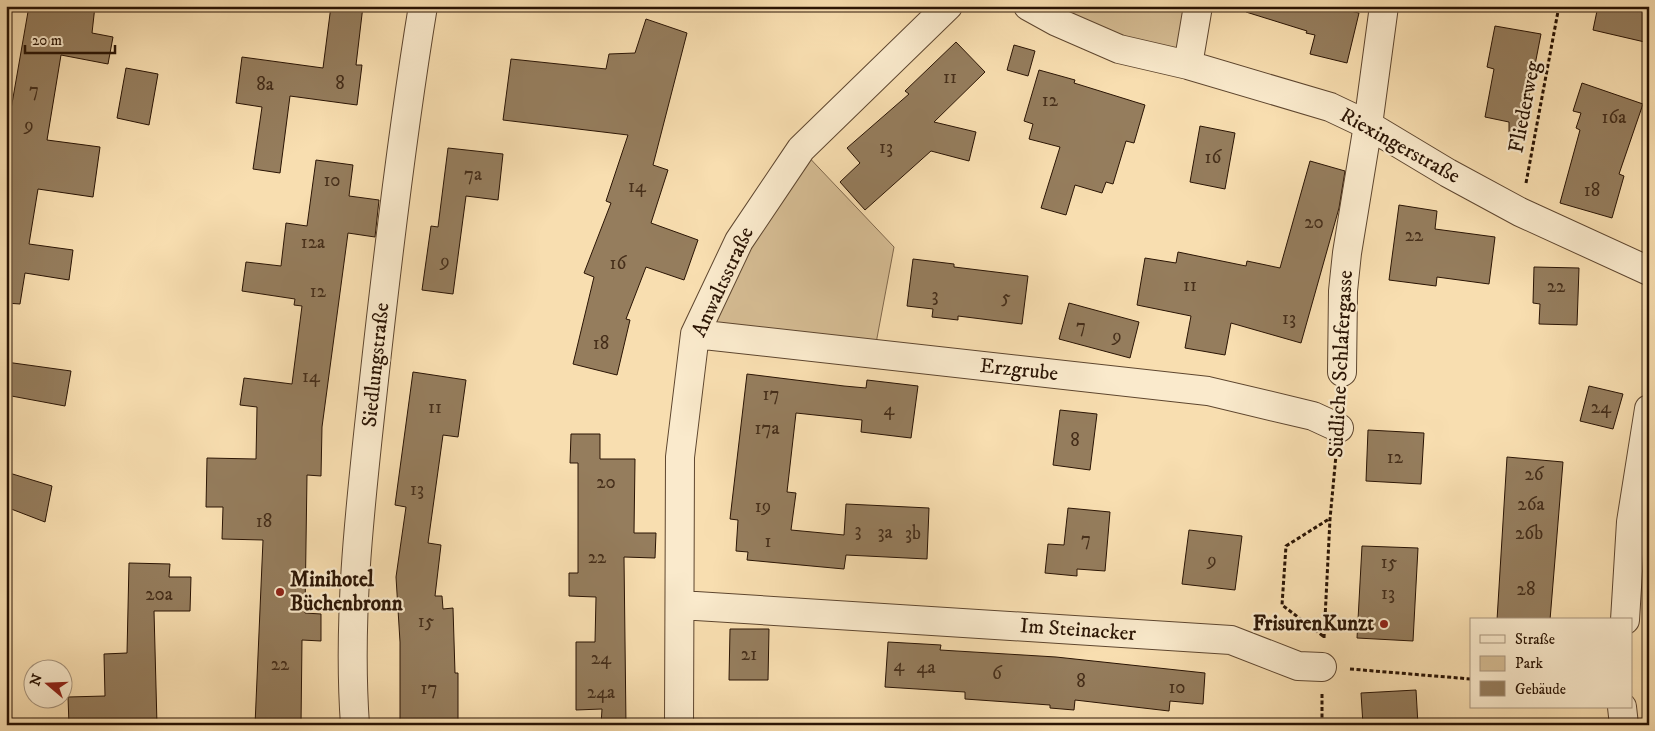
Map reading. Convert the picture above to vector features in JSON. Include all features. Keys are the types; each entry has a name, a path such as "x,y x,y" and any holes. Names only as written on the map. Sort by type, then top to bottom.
{"street":[{"name":"Siedlungstraße","path":"355,725 353,692 356,546 405,119 423,6"},
{"name":"Anwaltsstraße","path":"679,725 680,457 695,334 739,241 801,149 948,6"},
{"name":"Riexingerstraße","path":"1028,6 1057,22 1119,49 1188,65 1330,107 1368,125 1448,173 1520,212 1649,271"},
{"path":"1188,65 1198,6"},
{"name":"Südliche Schlafergasse","path":"1342,372 1343,290 1384,6"},
{"name":"Erzgrube","path":"695,334 1208,391 1313,416 1339,428"},
{"path":"1625,618 1631,522 1649,409"},
{"name":"Im Steinacker","path":"680,605 1231,640 1298,666 1322,667"},
{"path":"1622,708 1624,725"}],"path":[{"name":"Fliederweg","path":"1520,212 1558,6"},
{"name":"Südliche Schlafergasse","path":"1322,725 1322,667 1330,519 1339,428"},
{"path":"1324,636 1282,605 1286,546 1330,519"},
{"path":"1322,667 1470,679"}],"green space":[{"path":"1028,6 1198,6 1188,65"},
{"path":"801,149 894,247 874,354 695,334"}],"building":[{"path":"29,6 95,6 92,33 113,37 108,64 61,55 47,140 100,147 93,197 38,189 29,244 73,250 69,280 25,273 20,304 6,303 6,138"},
{"path":"331,6 363,6 356,65 362,65 357,105 290,96 280,173 253,169 262,107 236,103 242,57 323,68"},
{"path":"1247,6 1328,6 1359,13 1347,63 1310,54 1315,35 1246,12"},
{"path":"1598,6 1649,6 1649,43 1593,30"},
{"path":"646,19 687,33 653,165 668,170 651,223 698,240 684,280 646,267 626,319 630,320 617,375 573,364 594,277 584,273 611,203 606,201 628,135 503,120 511,59 606,69 609,54 635,53"},
{"path":"1495,26 1541,34 1521,137 1509,136 1509,122 1485,117 1494,69 1487,67"},
{"path":"956,42 985,72 934,122 976,132 969,161 931,151 865,210 840,182 860,163 847,148 909,94 905,91"},
{"path":"1014,45 1035,51 1028,76 1007,70"},
{"path":"126,68 158,74 149,125 117,118"},
{"path":"1039,70 1075,80 1074,83 1145,105 1134,143 1126,141 1113,184 1106,182 1102,193 1075,185 1066,215 1041,208 1060,147 1029,139 1033,124 1024,121"},
{"path":"1582,83 1643,104 1619,174 1624,176 1612,218 1560,203 1580,130 1576,128 1581,113 1573,111"},
{"path":"1200,126 1235,133 1225,189 1190,182"},
{"path":"448,148 503,154 498,200 466,196 453,294 422,290 431,226 438,227"},
{"path":"316,160 353,165 349,196 379,200 375,237 348,233 322,427 321,476 307,475 305,613 321,614 321,641 302,640 301,725 255,725 263,540 222,539 223,507 206,507 207,458 256,459 257,407 240,405 244,378 292,384 302,306 294,305 295,299 242,291 246,262 281,266 286,223 307,226"},
{"path":"1310,161 1345,171 1339,208 1301,343 1231,323 1225,355 1185,348 1191,316 1137,305 1145,258 1176,263 1178,252 1246,266 1247,261 1280,268"},
{"path":"1399,205 1437,211 1435,229 1495,237 1489,284 1437,277 1436,286 1389,280"},
{"path":"913,259 954,264 954,267 1028,276 1022,324 958,316 958,320 932,317 933,309 907,306"},
{"path":"1534,267 1579,268 1577,325 1539,324 1540,304 1533,303"},
{"path":"1069,303 1139,322 1130,358 1059,339"},
{"path":"6,362 71,371 65,406 6,395"},
{"path":"413,372 466,380 458,437 443,435 428,543 441,545 435,596 442,596 443,609 453,608 455,673 458,673 458,725 400,725 400,642 396,577 406,507 395,505"},
{"path":"747,374 866,388 867,380 918,386 911,438 861,432 862,420 796,413 787,492 796,493 791,530 844,535 846,504 929,508 927,559 846,555 844,569 747,560 748,552 736,551 738,520 730,519"},
{"path":"1589,386 1623,394 1613,429 1580,421"},
{"path":"1060,410 1097,414 1090,470 1053,465"},
{"path":"1368,430 1424,433 1421,484 1366,481"},
{"path":"571,434 600,434 600,459 635,459 634,533 656,533 655,558 624,557 626,725 601,725 602,709 576,710 576,642 595,642 596,597 569,596 569,573 578,573 578,463 570,463"},
{"path":"1507,457 1563,462 1550,618 1497,618"},
{"path":"6,472 52,486 45,522 6,507"},
{"path":"1068,508 1110,512 1105,571 1077,569 1077,576 1045,573 1048,544 1064,545"},
{"path":"1189,530 1242,536 1235,590 1182,584"},
{"path":"1362,546 1418,548 1413,641 1357,638"},
{"path":"129,563 170,564 169,577 191,577 190,611 154,611 157,725 69,725 68,708 72,708 72,697 105,696 104,654 127,653"},
{"path":"730,629 769,629 768,680 729,680"},
{"path":"888,642 941,645 940,650 1056,657 1205,673 1203,704 1170,701 1169,711 1075,700 1074,710 1050,708 1050,705 965,699 965,692 885,687"},
{"path":"1416,690 1418,725 1363,725 1361,693"}],"place":[{"name":"Minihotel Büchenbronn","path":"280,592"},
{"name":"FrisurenKunzt","path":"1384,624"}]}
